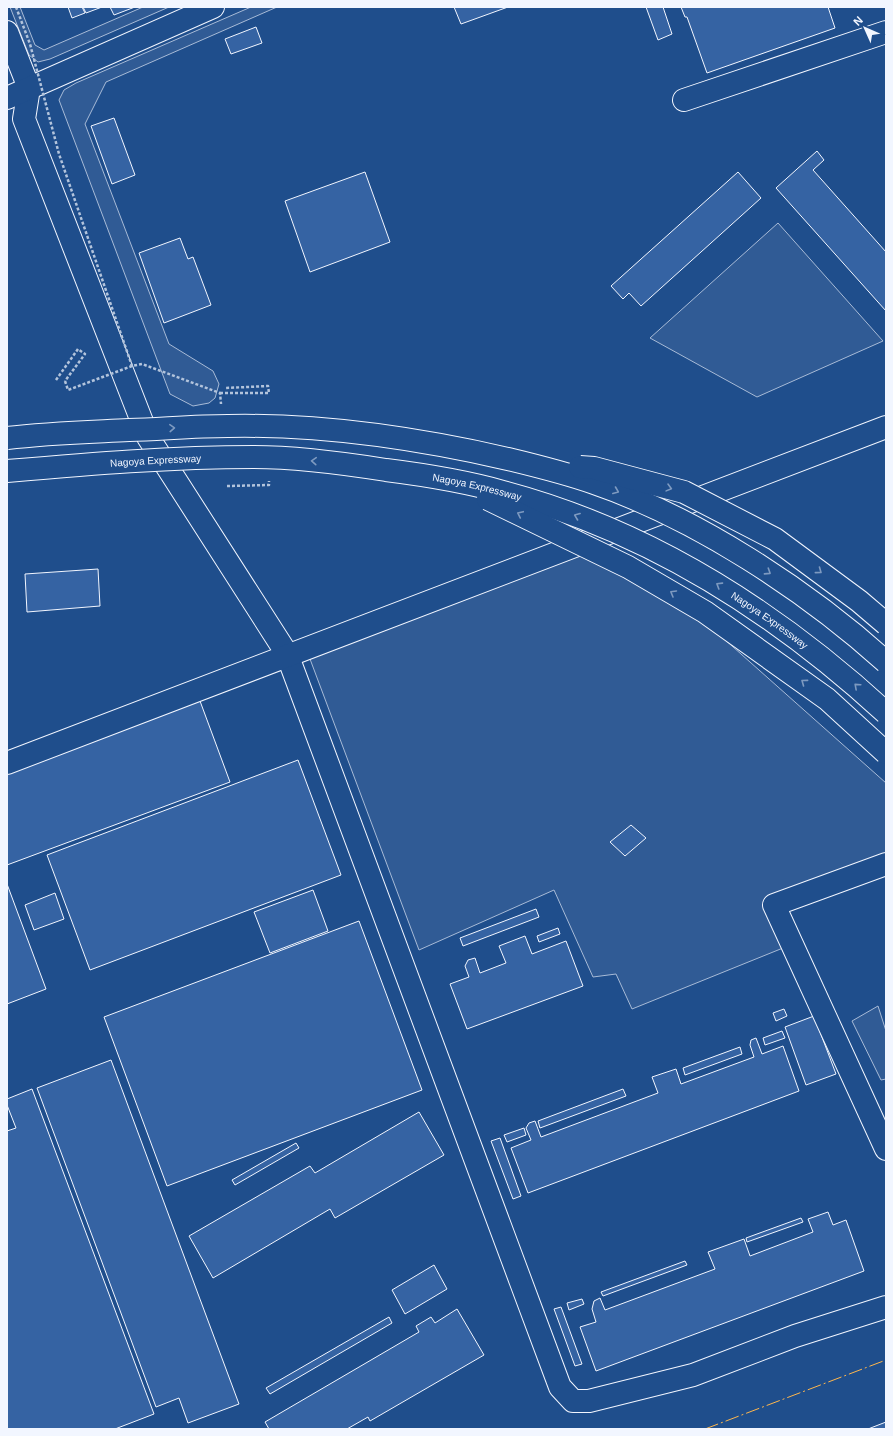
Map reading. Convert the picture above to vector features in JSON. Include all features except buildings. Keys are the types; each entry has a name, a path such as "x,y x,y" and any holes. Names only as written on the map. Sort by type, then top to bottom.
{"main road":[{"path":"7,98 213,7"},
{"path":"7,32 29,88 24,119 153,445 287,654 560,1387 573,1401 589,1401 694,1375 795,1336 886,1307"},
{"path":"684,100 886,32"},
{"path":"7,438 229,426 331,429 414,440 468,450 540,467 594,483 643,502 701,532 754,563 807,598 866,643 886,662"},
{"path":"7,763 287,654 886,427"},
{"path":"7,446 153,445"},
{"path":"7,464 153,445"},
{"path":"886,624 858,601 775,539 684,492 594,468 340,447 453,483 628,567 706,612 772,659 827,699 886,753"},
{"name":"Nagoya Expressway","path":"7,471 116,462 255,457 336,462 452,479 504,492 600,525 646,545 702,575 766,614 848,678 886,713"},
{"path":"886,864 774,905 886,1149"}],"path":[{"path":"16,7 30,44 59,154 132,366"},
{"path":"56,380 78,349 85,354 66,381 68,390 132,366 142,364 220,394 270,393 268,386 226,388"},
{"path":"220,394 221,409"}],"shaded area":[{"path":"10,7 20,7 35,45 44,50 143,7 169,7 50,59 38,62 29,55"},
{"path":"251,7 277,7 106,82 85,124 169,344 213,371 219,384 215,398 209,403 193,406 170,394 59,100 64,90 76,83"},
{"path":"778,223 883,341 757,397 650,338"},
{"path":"580,550 714,630 886,783 886,862 768,902 783,948 632,1009 616,974 593,977 554,890 419,950 310,659 313,651"},
{"path":"878,1006 886,1031 886,1079 881,1080 852,1021"}],"power":[{"path":"705,1429 886,1360"}]}
